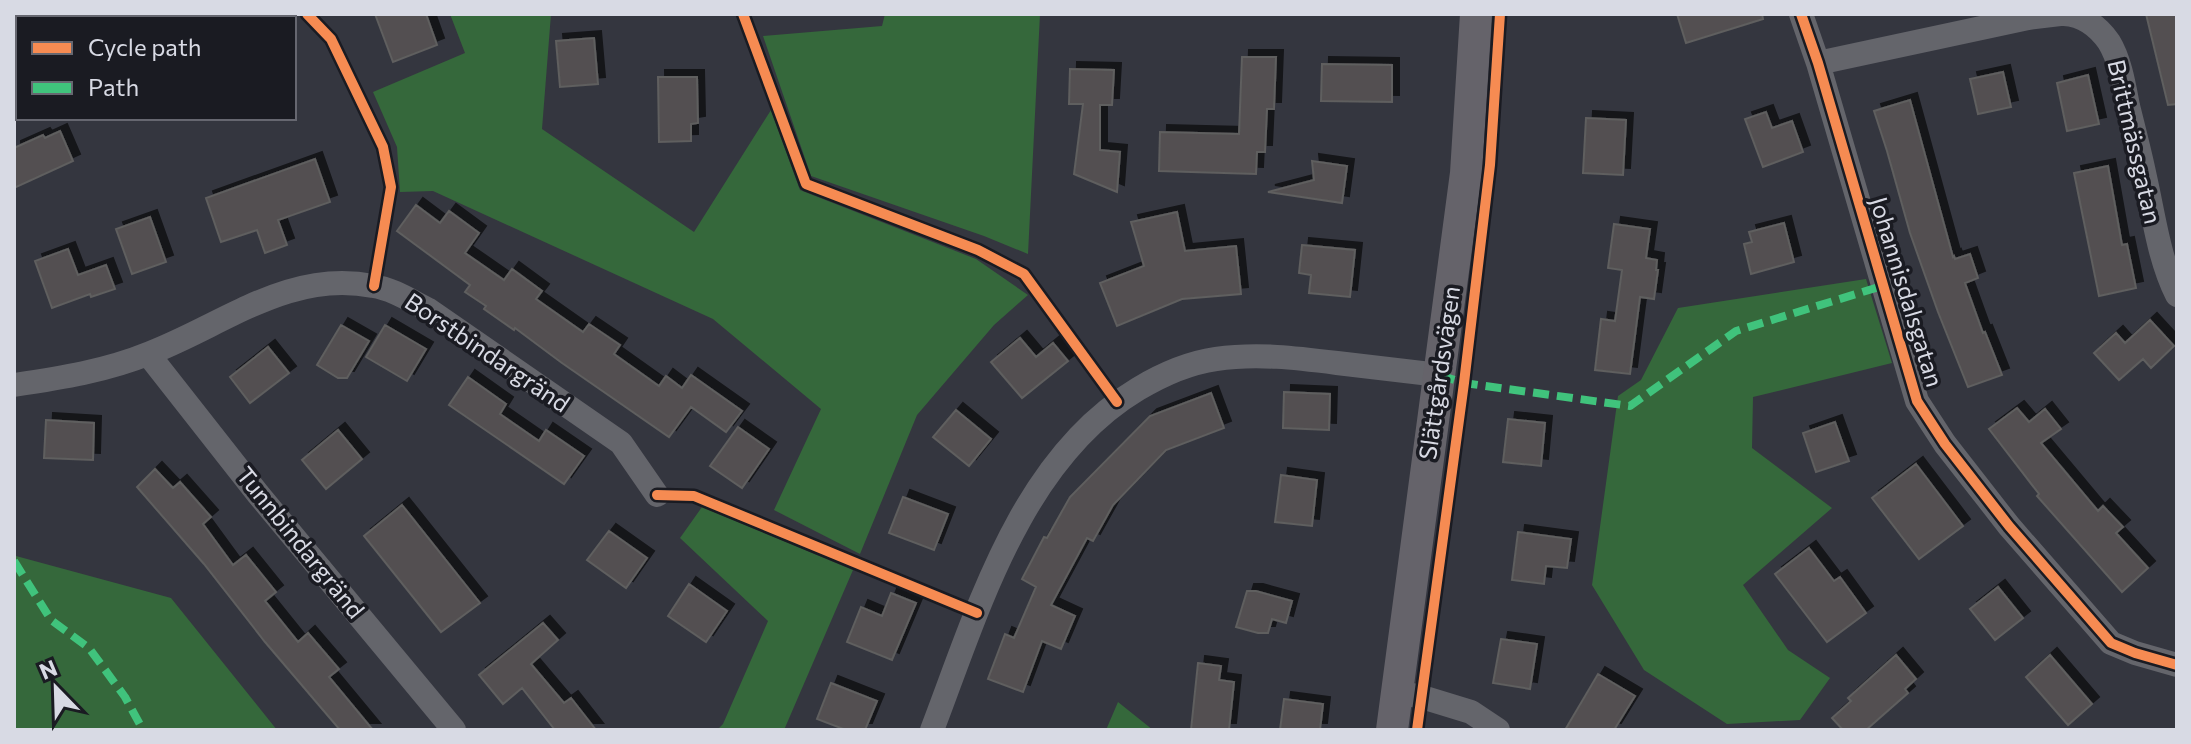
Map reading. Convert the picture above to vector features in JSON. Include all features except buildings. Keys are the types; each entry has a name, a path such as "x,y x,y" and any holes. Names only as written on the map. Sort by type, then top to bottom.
{"street":[{"name":"Slättgårdsvägen","path":"1392,730 1466,173 1476,14"},
{"name":"Johannisdalsgatan","path":"1801,14 1917,401 1945,444 2009,526 2111,643 2177,665"},
{"name":"Brittmässgatan","path":"1818,63 2028,18 2077,15 2096,27 2109,42 2118,63 2156,234 2177,295"},
{"name":"Borstbindargränd","path":"14,385 85,374 148,354 285,291 329,283 374,286 429,310 621,443 657,495"},
{"name":"Tunnbindargränd","path":"148,354 258,494 454,730"},
{"path":"932,730 987,586 1020,520 1054,467 1117,402 1172,370 1218,358 1268,356 1439,375"},
{"path":"1397,692 1471,712 1498,730"}],"green space":[{"path":"450,14 551,14 542,129 694,232 771,110 800,190 976,259 1028,295 994,325 917,415 860,554 774,510 821,409 713,319 433,191 400,192 397,147 373,92 465,53"},
{"path":"885,14 1040,14 1028,254 811,176 763,36 882,26"},
{"path":"1866,279 1892,363 1753,397 1752,448 1832,508 1743,585 1788,650 1830,678 1800,720 1727,724 1644,670 1592,585 1618,396 1641,380 1678,308"},
{"path":"702,507 853,570 784,730 717,730 723,724 768,621 680,538"},
{"path":"16,556 171,598 277,730 14,730"},
{"path":"1118,702 1153,730 1106,730"}],"marked path":[{"path":"1439,375 1464,383 1630,406 1736,331 1882,286"},
{"path":"14,561 51,620 89,648 125,697 143,730"}],"cycle path":[{"path":"307,14 331,39 383,147 391,187 374,286"},
{"path":"743,14 806,184 978,250 1024,274 1117,402"},
{"path":"1417,730 1490,165 1500,14"},
{"path":"1801,14 1917,401 1945,444 2009,526 2111,643 2177,665"},
{"path":"657,495 694,496 977,613"}]}
